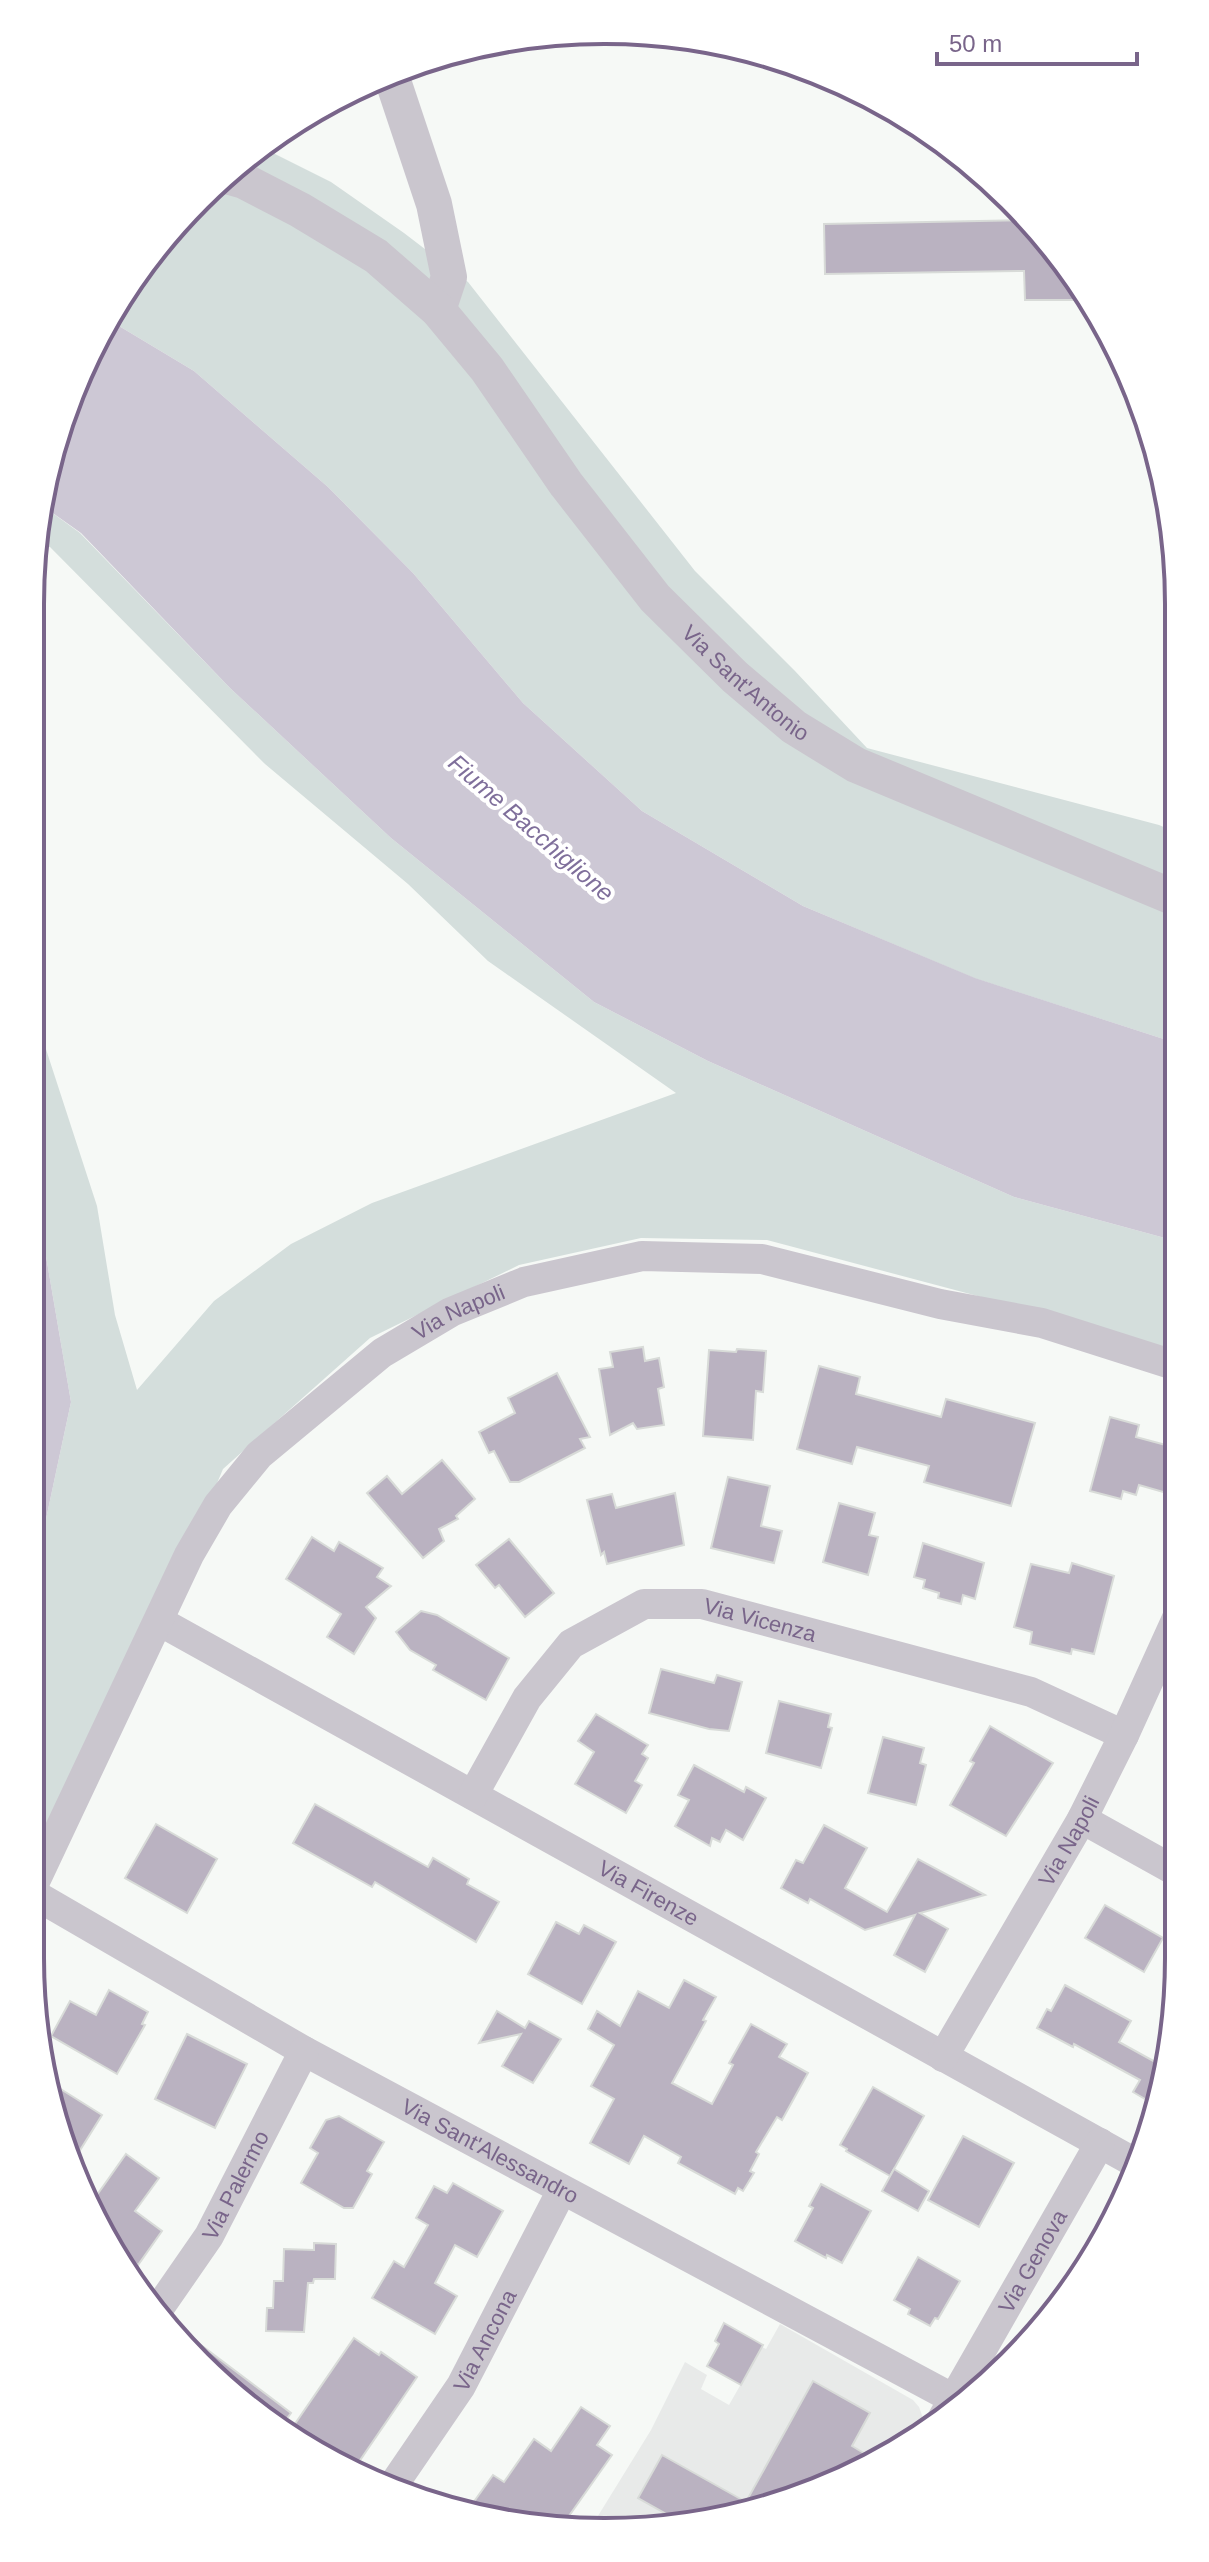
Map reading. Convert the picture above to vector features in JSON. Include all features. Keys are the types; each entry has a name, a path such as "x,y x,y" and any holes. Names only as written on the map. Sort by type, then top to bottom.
{"street":[{"path":"394,85 434,204 449,277 438,310"},
{"name":"Via Sant'Antonio","path":"239,180 300,210 376,256 438,310 487,369 566,484 655,598 735,677 794,727 856,765 1165,894"},
{"name":"Via Napoli","path":"44,1863 189,1555 218,1505 259,1455 382,1353 451,1312 524,1282 642,1256 762,1259 940,1304 1042,1323 1165,1362"},
{"name":"Via Vicenza","path":"473,1795 527,1698 571,1644 644,1604 702,1604 1031,1692 1124,1735"},
{"name":"Via Firenze","path":"159,1621 1127,2158"},
{"name":"Via Napoli","path":"943,2057 1082,1819 1165,1645"},
{"path":"1082,1819 1165,1865"},
{"name":"Via Sant'Alessandro","path":"44,1900 304,2051 562,2190 941,2406"},
{"name":"Via Palermo","path":"163,2303 209,2236 304,2051"},
{"name":"Via Genova","path":"958,2392 1100,2143"},
{"name":"Via Ancona","path":"398,2478 461,2386 562,2190"}],"shaded area":[{"path":"273,153 331,182 468,282 695,571 867,748 1165,828 1165,1039 974,978 803,906 642,811 523,703 413,573 328,487 194,371 118,326 138,293 208,208"},
{"path":"52,513 80,533 230,688 391,838 594,1002 708,1061 1014,1197 1165,1238 1165,1350 1034,1311 767,1240 641,1238 519,1265 370,1338 223,1469 159,1621 44,1835 44,1528 71,1402 44,1244 44,1043 97,1206 115,1315 137,1390 214,1301 291,1244 372,1203 676,1093 488,961 408,884 265,764 47,547"},
{"path":"780,2324 913,2400 923,2419 852,2460 750,2499 678,2513 597,2518 651,2430 685,2362 707,2375 701,2389 729,2405 762,2347 766,2349"}],"water":[{"name":"Fiume Bacchiglione","path":"118,326 194,371 328,487 413,573 523,703 642,811 803,906 975,978 1165,1039 1165,1238 1014,1197 708,1061 594,1002 391,838 230,688 81,533 52,513 55,495 74,424"},
{"path":"44,1244 71,1402 44,1528"}],"building":[{"path":"1012,220 1075,300 1025,300 1024,271 825,274 824,224"},
{"path":"643,1347 645,1361 659,1358 664,1387 658,1389 664,1425 637,1429 633,1423 610,1435 599,1369 613,1367 610,1352"},
{"path":"737,1349 766,1351 763,1392 756,1391 753,1440 703,1436 709,1350 736,1352"},
{"path":"819,1366 860,1377 856,1394 941,1417 946,1399 1035,1423 1011,1506 924,1482 929,1466 857,1447 852,1464 797,1449"},
{"path":"557,1373 590,1437 580,1439 585,1448 519,1482 510,1482 494,1451 489,1453 479,1432 515,1413 508,1398"},
{"path":"1110,1417 1139,1425 1136,1437 1165,1445 1165,1493 1139,1485 1136,1495 1123,1491 1121,1499 1090,1491"},
{"path":"442,1460 475,1499 456,1516 458,1519 439,1529 444,1541 423,1558 367,1493 387,1476 402,1494"},
{"path":"728,1477 770,1486 761,1526 782,1531 774,1563 711,1548"},
{"path":"675,1493 684,1545 607,1564 604,1552 601,1555 587,1500 612,1494 616,1508"},
{"path":"839,1503 875,1513 869,1535 878,1537 868,1575 823,1562"},
{"path":"312,1537 334,1551 339,1542 383,1568 377,1577 391,1586 366,1607 376,1618 354,1654 327,1637 341,1614 286,1579"},
{"path":"509,1539 554,1593 525,1617 499,1585 495,1588 476,1565"},
{"path":"923,1543 984,1563 975,1599 963,1595 961,1604 938,1598 939,1593 923,1588 925,1580 914,1577"},
{"path":"1072,1563 1114,1576 1094,1654 1072,1649 1071,1654 1030,1644 1032,1632 1014,1627 1031,1564 1069,1573"},
{"path":"421,1611 437,1615 509,1658 486,1700 433,1670 436,1665 410,1650 396,1632"},
{"path":"661,1669 714,1683 717,1675 742,1682 729,1731 709,1729 649,1713"},
{"path":"779,1701 831,1714 828,1727 832,1728 821,1768 766,1753"},
{"path":"596,1714 648,1745 642,1754 648,1758 635,1781 642,1785 626,1813 575,1784 594,1752 578,1741"},
{"path":"990,1726 1053,1763 1006,1836 950,1805 974,1763 970,1761"},
{"path":"883,1737 924,1748 920,1763 926,1765 916,1805 868,1793"},
{"path":"694,1765 744,1792 746,1787 766,1798 743,1840 726,1830 720,1842 712,1838 710,1846 675,1826 689,1800 678,1795"},
{"path":"315,1804 428,1867 433,1858 469,1879 467,1884 499,1902 476,1942 375,1882 372,1887 293,1843"},
{"path":"156,1824 217,1859 187,1913 125,1878"},
{"path":"824,1825 867,1848 845,1888 887,1912 918,1859 985,1895 920,1913 948,1929 925,1972 894,1955 915,1915 865,1930 810,1899 808,1903 781,1888 796,1860 803,1863"},
{"path":"1105,1905 1163,1938 1144,1972 1085,1938"},
{"path":"556,1922 579,1934 584,1925 616,1942 582,2004 528,1974"},
{"path":"684,1980 716,1997 672,2083 712,2104 733,2065 729,2063 751,2024 787,2044 779,2057 808,2073 782,2120 777,2117 756,2152 759,2154 750,2171 754,2173 743,2191 738,2188 735,2194 678,2163 681,2157 644,2136 629,2164 590,2143 614,2099 591,2086 614,2045 588,2029 597,2011 620,2026 638,1991 669,2008"},
{"path":"1065,1985 1131,2021 1119,2042 1155,2062 1147,2100 1133,2092 1140,2080 1037,2028 1047,2009 1051,2011"},
{"path":"109,1990 148,2012 142,2024 145,2025 117,2074 51,2036 70,2001 96,2015"},
{"path":"497,2011 525,2028 529,2021 561,2039 533,2083 502,2066 521,2034 479,2043"},
{"path":"187,2034 247,2064 215,2128 155,2099"},
{"path":"873,2087 924,2116 890,2176 840,2145"},
{"path":"60,2089 102,2115 79,2152"},
{"path":"339,2116 384,2142 367,2171 372,2174 353,2208 344,2208 301,2183 318,2153 310,2148 326,2120"},
{"path":"963,2136 1014,2163 979,2227 928,2200"},
{"path":"126,2154 159,2178 135,2211 162,2231 138,2265 119,2238 97,2195"},
{"path":"894,2169 929,2191 918,2211 882,2191"},
{"path":"453,2183 503,2211 477,2257 455,2245 435,2283 457,2296 435,2334 372,2298 394,2261 404,2267 428,2225 416,2218 434,2186 447,2193"},
{"path":"821,2184 871,2211 842,2263 795,2241 813,2208 809,2206"},
{"path":"314,2243 336,2244 335,2279 314,2279 313,2283 308,2283 304,2332 266,2331 267,2308 273,2308 274,2281 283,2281 284,2249 314,2250"},
{"path":"918,2257 960,2281 938,2319 935,2318 930,2326 908,2314 910,2309 894,2300"},
{"path":"724,2323 763,2345 741,2385 707,2366 719,2344 715,2341"},
{"path":"354,2338 417,2377 359,2461 294,2425"},
{"path":"197,2342 291,2413 286,2419 235,2379"},
{"path":"813,2381 870,2413 852,2446 865,2454 819,2475 747,2500"},
{"path":"581,2407 610,2426 597,2445 612,2455 568,2517 474,2502 493,2475 504,2482 534,2439 551,2451"},
{"path":"662,2455 743,2500 667,2514 638,2498"}]}
